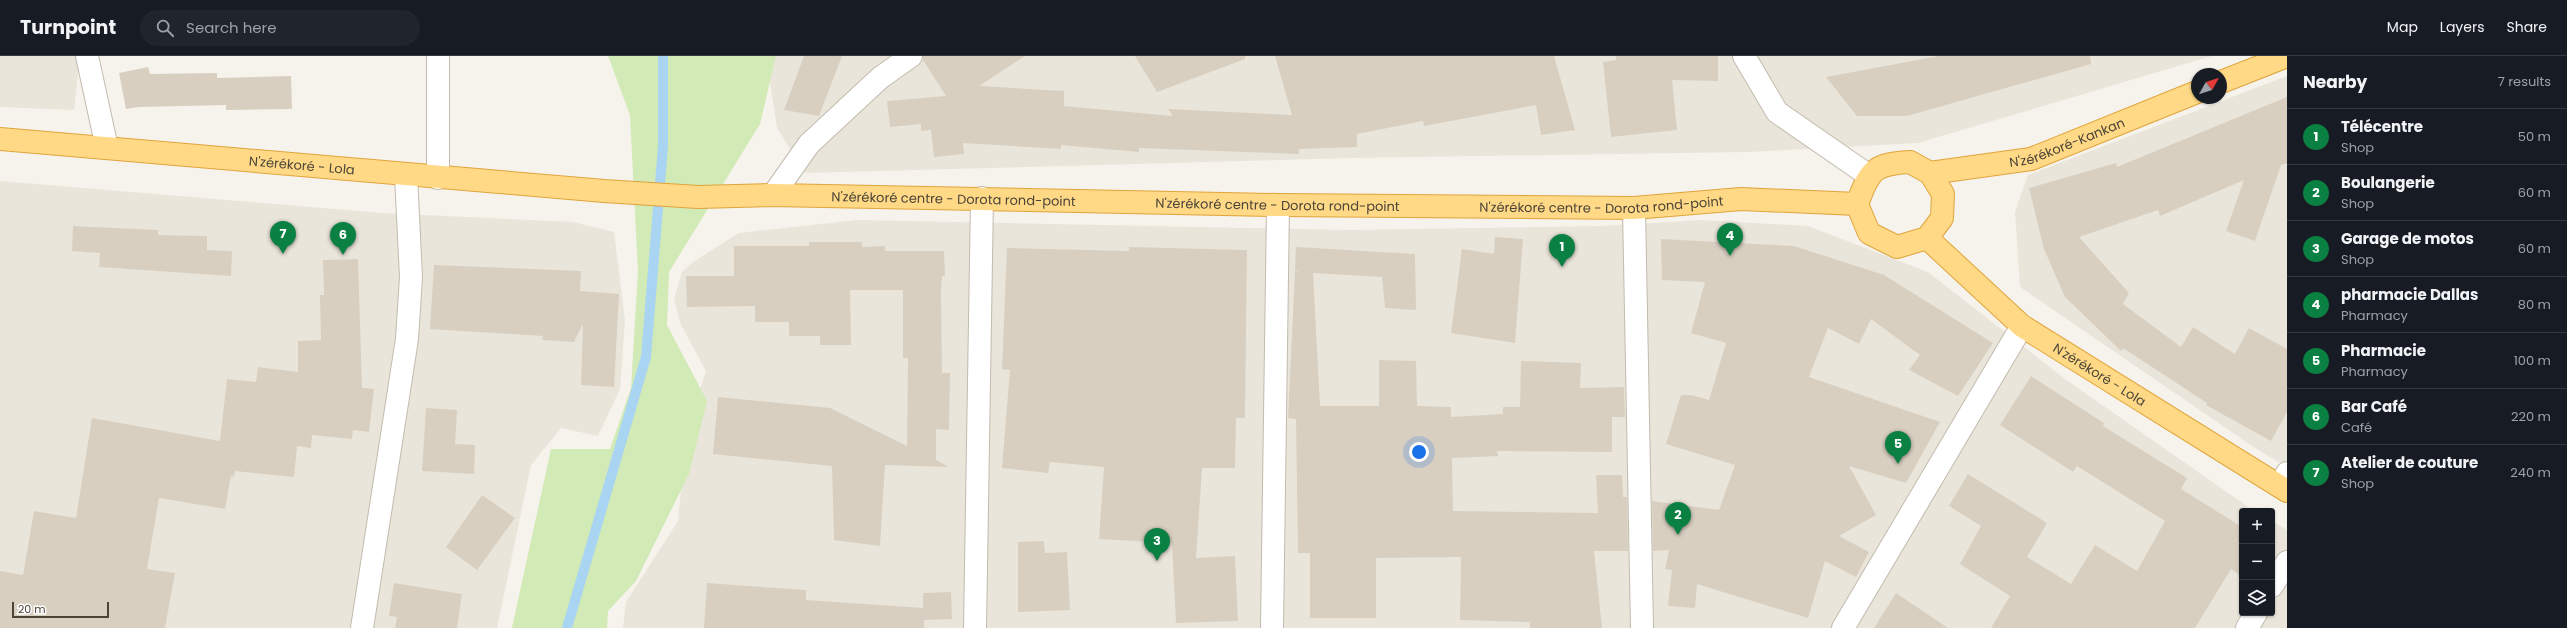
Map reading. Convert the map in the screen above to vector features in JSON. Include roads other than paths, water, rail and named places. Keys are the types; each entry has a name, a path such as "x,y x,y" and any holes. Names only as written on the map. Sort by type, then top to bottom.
{"highway":[{"path":"2227,80 2287,56"},
{"name":"N'zérékoré-Kankan","path":"1930,173 2031,158 2191,94"},
{"name":"N'zérékoré - Lola","path":"0,139 406,176 698,197"},
{"path":"1910,162 1930,173 1943,194 1942,218 1927,238 1897,248 1868,233 1857,204 1868,175 1887,163 1910,162"},
{"name":"N'zérékoré centre - Dorota rond-point","path":"698,197 773,195 1278,205 1634,208 1741,199 1857,204"},
{"name":"N'zérékoré - Lola","path":"1927,238 2022,326 2285,483"}],"street":[{"path":"87,56 107,148"},
{"path":"438,56 438,178"},
{"path":"773,195 809,144 880,78 911,56"},
{"path":"1744,56 1777,112 1868,175"},
{"path":"362,628 407,339 411,277 406,176"},
{"path":"975,628 982,198"},
{"path":"1272,628 1278,205"},
{"path":"1634,208 1642,628"},
{"path":"1843,628 2022,326"},
{"path":"2275,581 2287,562"},
{"path":"2247,628 2254,616"}],"waterway":[{"path":"567,628 646,357 663,146 663,56"}],"place":[{"name":"Atelier de couture","path":"283,254"},
{"name":"Bar Café","path":"343,255"},
{"name":"pharmacie Dallas","path":"1730,256"},
{"name":"Télécentre","path":"1562,267"},
{"name":"Pharmacie","path":"1898,464"},
{"name":"Boulangerie","path":"1678,535"},
{"name":"Garage de motos","path":"1157,561"}]}
